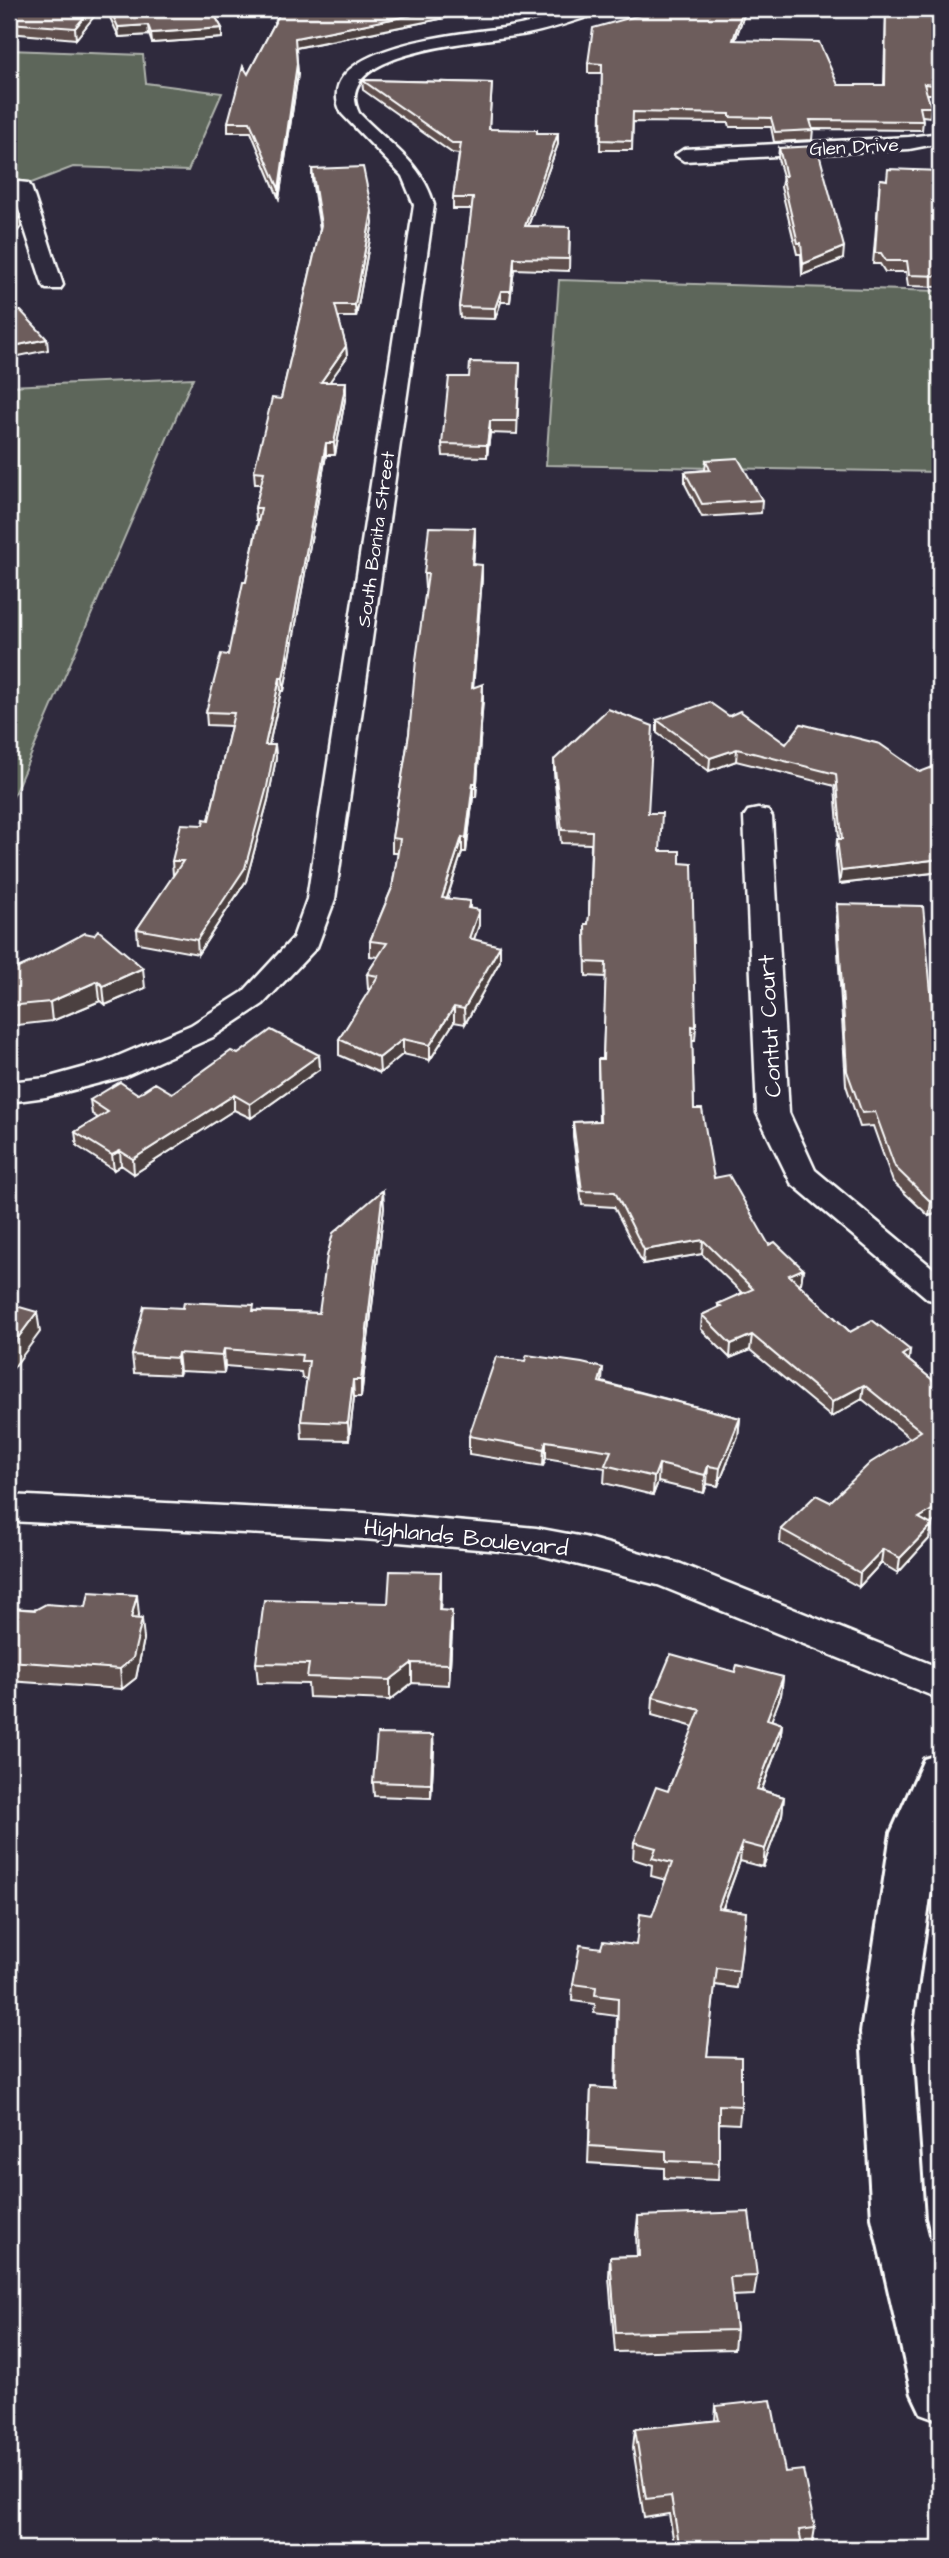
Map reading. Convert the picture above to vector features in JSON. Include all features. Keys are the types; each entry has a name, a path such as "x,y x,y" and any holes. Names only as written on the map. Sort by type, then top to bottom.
{"main road":[{"path":"940,1772 914,1833 886,2032 898,2218 940,2394"}],"street":[{"path":"583,9 592,9"},
{"name":"South Bonita Street","path":"9,1091 46,1087 115,1069 202,1031 253,998 307,942 321,900 424,205 422,188 410,171 350,115 344,101 349,80 376,58 418,44 526,30 592,9"},
{"name":"Glen Drive","path":"684,155 909,143 940,138"},
{"path":"9,187 21,187 53,285"},
{"name":"Contut Court","path":"758,817 773,1113 802,1176 940,1291"},
{"name":"Highlands Boulevard","path":"9,1508 376,1526 536,1541 668,1574 940,1684"}],"green space":[{"path":"9,50 143,55 146,83 222,93 188,171 73,167 21,187 9,187"},
{"path":"559,280 940,291 940,472 546,465"},
{"path":"193,378 9,806 9,386"}],"building":[{"path":"9,9 91,9 75,28 9,23"},
{"path":"110,9 211,9 222,28 151,33 148,25 118,27"},
{"path":"282,9 443,9 295,38 297,64 279,189 250,122 228,122 243,66 248,74"},
{"path":"661,9 743,9 733,40 819,42 838,85 885,85 886,9 940,9 940,80 933,80 934,85 924,84 931,107 920,107 923,121 810,120 813,130 775,132 771,118 730,117 730,114 633,112 632,141 601,140 602,64 588,63 593,28"},
{"path":"362,80 492,83 489,129 558,133 525,226 570,227 569,259 514,258 511,291 501,291 495,308 459,307 473,198 453,198 461,143 452,143"},
{"path":"817,146 844,247 803,264 801,243 798,243 782,176 786,176 779,148"},
{"path":"363,167 372,211 355,305 335,305 346,346 321,382 346,382 334,443 326,443 283,678 280,678 265,745 275,745 267,787 245,868 197,940 137,929 183,861 172,861 181,824 203,825 204,819 209,820 234,713 206,712 221,654 228,655 243,582 246,582 261,508 255,508 264,472 254,471 272,398 281,399 321,225 312,169"},
{"path":"888,169 940,171 940,276 909,275 907,261 886,261 881,253 875,253 880,179 887,180"},
{"path":"9,185 20,216 9,230"},
{"path":"9,311 21,311 47,339 9,347"},
{"path":"470,362 520,363 517,421 490,421 487,445 442,444 449,377 469,377"},
{"path":"738,458 762,500 702,504 685,472 710,470 706,460"},
{"path":"429,527 475,528 472,564 482,565 472,688 483,684 476,783 473,783 466,838 462,837 442,898 470,901 468,908 479,910 469,938 500,946 464,1009 454,1007 430,1045 403,1039 379,1058 339,1039 378,976 367,974 387,943 370,941 392,888 400,839 392,838 409,734 428,574 424,574"},
{"path":"709,702 729,716 740,711 786,744 801,724 880,744 920,772 933,767 940,772 940,859 841,871 837,839 842,839 836,774 737,749 710,758 657,720"},
{"path":"608,709 653,726 648,813 662,813 660,851 680,851 680,863 692,864 696,1027 692,1026 694,1109 702,1109 714,1178 729,1175 769,1245 775,1242 803,1269 789,1275 850,1332 872,1320 910,1350 902,1355 940,1386 940,1505 919,1518 932,1525 900,1558 883,1549 860,1573 781,1529 816,1495 830,1502 870,1463 921,1431 864,1385 832,1402 752,1335 731,1344 702,1315 721,1306 718,1304 753,1289 703,1240 644,1250 615,1192 582,1191 573,1122 600,1121 598,1059 603,1059 606,963 586,962 585,924 588,924 589,915 592,831 562,830 554,760"},
{"path":"837,904 923,906 933,1014 936,1014 940,1075 940,1198 931,1202 895,1167 875,1112 862,1113 847,1071"},
{"path":"98,930 143,968 103,986 98,981 50,1002 9,1006 9,972 85,933 94,935"},
{"path":"271,1030 319,1055 250,1104 234,1095 133,1159 120,1151 112,1155 75,1132 108,1112 90,1100 120,1082 138,1094 155,1083 172,1093 231,1051 238,1054"},
{"path":"383,1190 361,1380 353,1380 348,1423 301,1421 309,1361 301,1361 302,1355 224,1349 222,1356 178,1353 177,1358 132,1355 144,1306 183,1308 184,1302 254,1305 253,1311 319,1313 333,1233"},
{"path":"9,1304 37,1312 9,1350"},
{"path":"527,1355 603,1368 599,1382 740,1418 720,1468 708,1466 705,1475 659,1464 654,1477 605,1465 611,1451 546,1441 544,1449 469,1436 496,1357 525,1361"},
{"path":"390,1571 441,1572 439,1610 452,1611 449,1664 412,1663 390,1680 307,1677 309,1664 256,1663 264,1600 388,1603"},
{"path":"89,1592 137,1595 131,1618 142,1619 133,1658 120,1669 9,1661 9,1608 35,1610 46,1604 86,1607"},
{"path":"671,1654 735,1672 737,1665 783,1677 767,1719 782,1724 757,1789 784,1797 765,1849 742,1843 718,1908 746,1912 739,1971 717,1968 707,2056 741,2057 741,2106 719,2105 719,2163 666,2161 666,2151 589,2146 591,2087 616,2089 618,1998 595,1995 596,1987 573,1984 580,1945 601,1948 603,1941 636,1945 640,1914 652,1916 672,1863 652,1858 656,1848 634,1842 656,1787 668,1791 700,1710 653,1697"},
{"path":"377,1734 433,1735 431,1784 373,1782"},
{"path":"749,2212 757,2276 730,2277 736,2330 616,2333 610,2257 639,2256 638,2216"},
{"path":"771,2400 785,2472 803,2470 815,2528 799,2530 803,2549 680,2549 671,2496 646,2499 635,2429 719,2420 716,2406"}]}
